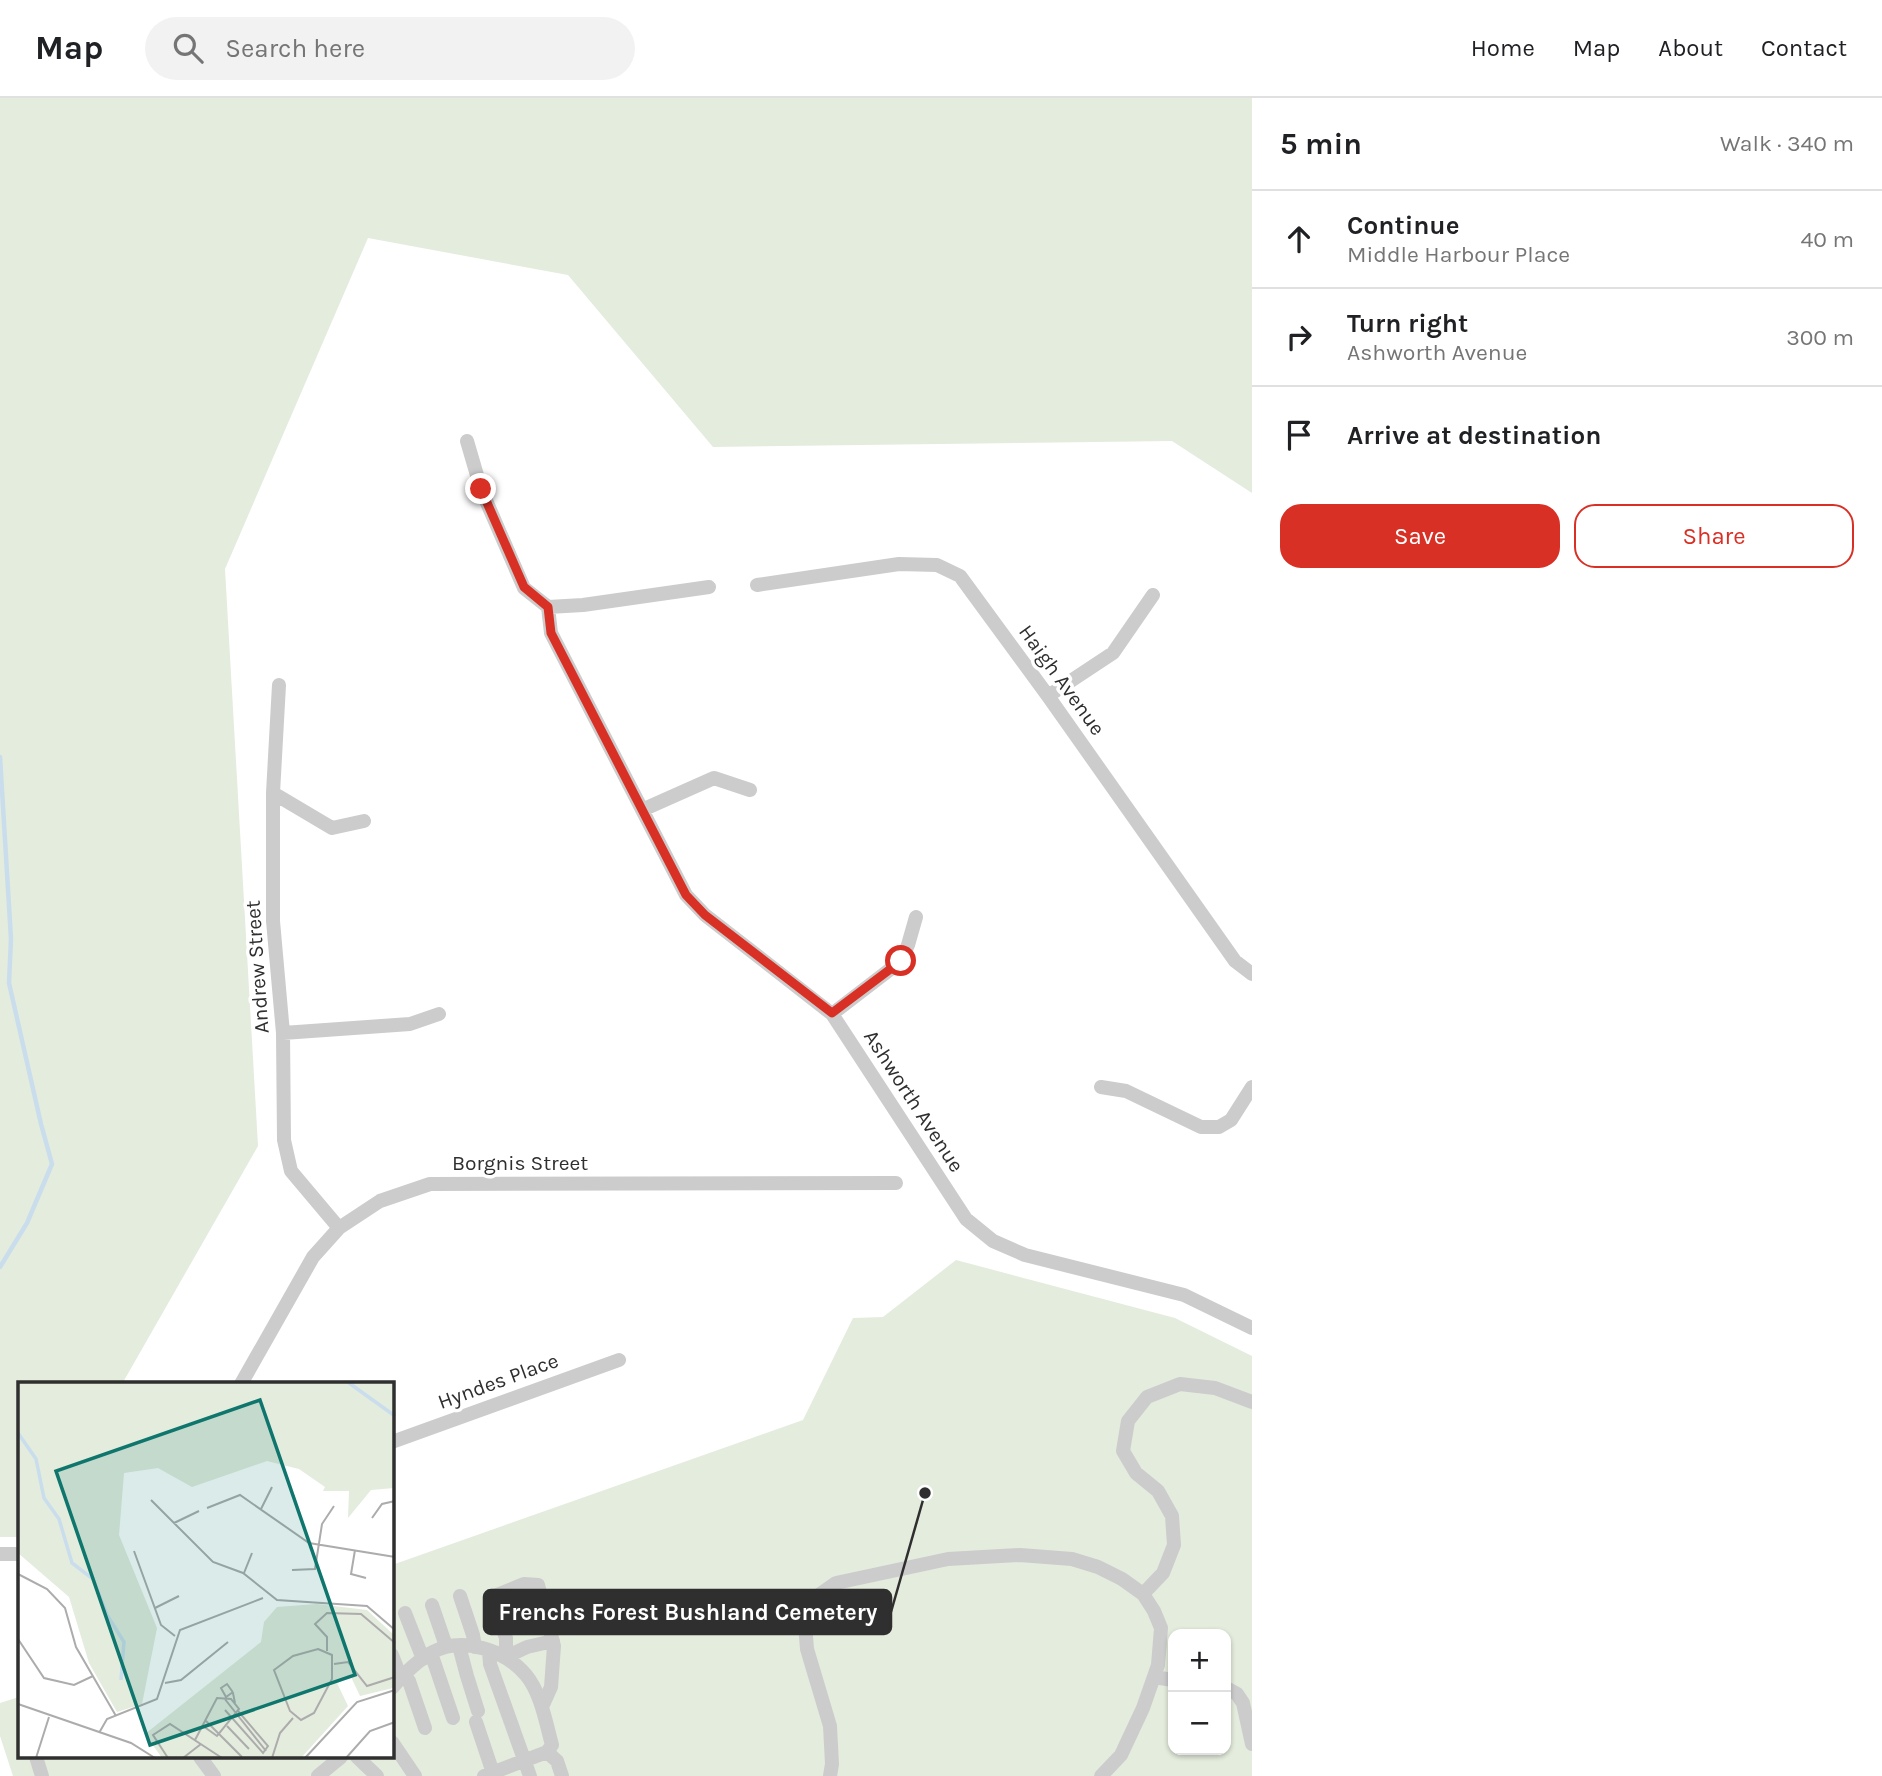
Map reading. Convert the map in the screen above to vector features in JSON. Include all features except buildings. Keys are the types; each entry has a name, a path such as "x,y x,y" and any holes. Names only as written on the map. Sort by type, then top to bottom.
{"street":[{"path":"467,441 481,489 524,587 548,607 583,605 709,587"},
{"name":"Haigh Avenue","path":"757,585 899,564 937,565 960,576 1235,961 1252,974"},
{"path":"1048,696 1113,653 1153,595"},
{"name":"Ashworth Avenue","path":"548,607 551,633 686,895 705,915 832,1013 966,1219 993,1241 1025,1255 1184,1295 1252,1328"},
{"name":"Andrew Street","path":"279,684 273,793 272,920 283,1033 284,1140 291,1171 339,1228"},
{"path":"642,810 714,778 750,790"},
{"path":"273,793 332,828 365,821"},
{"path":"832,1013 901,961 916,917"},
{"path":"283,1033 410,1024 439,1014"},
{"path":"1101,1087 1126,1091 1201,1127 1219,1127 1231,1120 1252,1087"},
{"name":"Borgnis Street","path":"242,1382 313,1257 339,1228 380,1201 430,1184 896,1183"},
{"name":"Hyndes Place","path":"394,1441 619,1360"},
{"path":"1143,1594 1163,1573 1174,1545 1172,1516 1158,1491 1136,1473 1123,1451 1128,1421 1147,1397 1180,1384 1215,1388 1252,1402"},
{"path":"0,1554 18,1554"},
{"path":"830,1776 830,1726 807,1649 805,1623 816,1597 836,1583 948,1559 1020,1555 1072,1559 1098,1567 1122,1579 1143,1594 1161,1628 1158,1665 1143,1708 1121,1755 1101,1776"},
{"path":"506,1657 506,1639 492,1597 524,1584 538,1585 553,1641 551,1687 542,1707"},
{"path":"460,1596 473,1635 490,1664 530,1776"},
{"path":"399,1680 427,1656 453,1646 482,1649 506,1657 527,1676 542,1707 552,1745 547,1752 490,1775 467,1676 453,1646 432,1605"},
{"path":"501,1624 545,1610"},
{"path":"405,1613 427,1656 453,1718"},
{"path":"506,1657 527,1647 553,1641"},
{"path":"394,1662 399,1680"},
{"path":"1154,1677 1168,1679"},
{"path":"399,1680 409,1681 425,1728"},
{"path":"1231,1691 1237,1694 1242,1703 1252,1744"},
{"path":"394,1745 415,1776"},
{"path":"547,1752 557,1761 562,1776"},
{"path":"36,1758 42,1776"},
{"path":"201,1758 214,1776"},
{"path":"322,1775 340,1758"},
{"path":"358,1758 377,1776"}],"green space":[{"path":"0,98 1252,98 1252,493 1172,441 713,447 568,275 368,238 225,569 258,1146 123,1382 18,1382 18,1537 0,1537"},
{"path":"956,1260 1175,1318 1252,1356 1252,1776 13,1776 0,1736 0,1703 18,1697 18,1758 394,1758 394,1564 803,1420 853,1318 883,1317"}],"waterway":[{"path":"0,757 11,939 9,983 52,1164 27,1223 0,1267"}],"place":[{"name":"Frenchs Forest Bushland Cemetery","path":"925,1493"}],"route":[{"path":"481,489 524,587 548,607 551,633 686,895 705,915 832,1013 901,961"}]}
